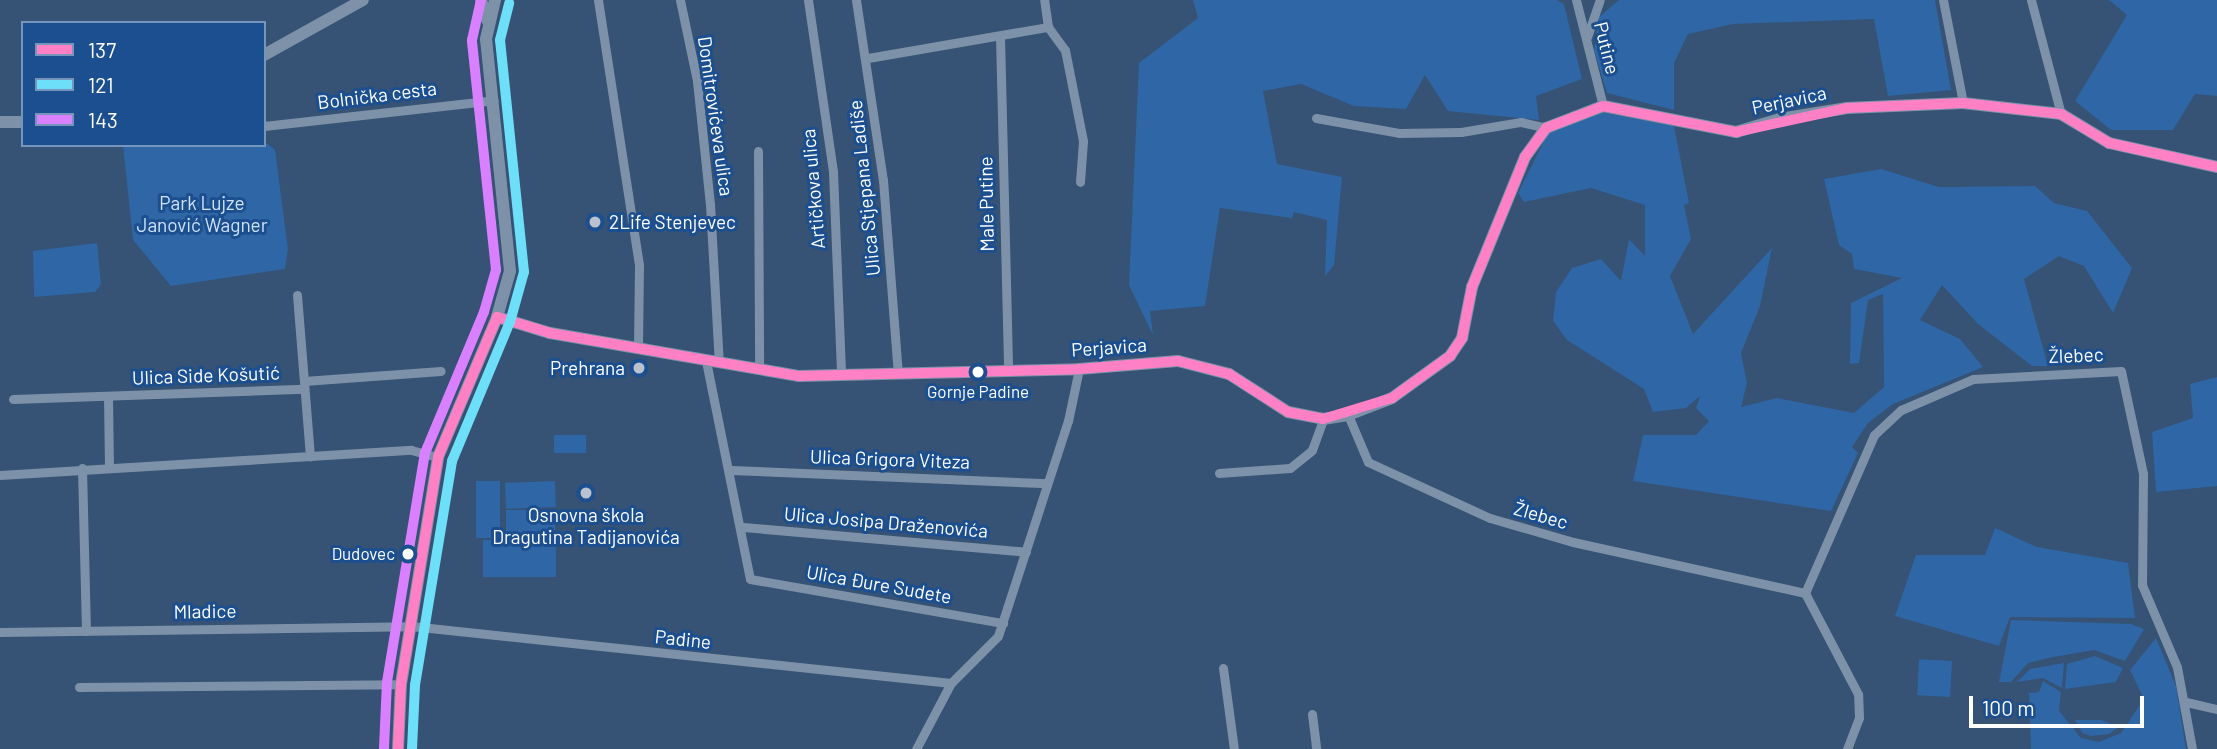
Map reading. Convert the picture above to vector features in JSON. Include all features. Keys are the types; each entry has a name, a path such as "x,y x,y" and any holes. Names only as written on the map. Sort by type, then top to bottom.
{"street":[{"path":"266,54 363,0"},
{"path":"398,749 401,684 438,457 497,317 506,290 511,250 487,21 481,0"},
{"path":"487,21 495,0"},
{"path":"598,0 639,265 638,349"},
{"name":"Domitrovićeva ulica","path":"680,0 697,81 710,204 712,362 750,579"},
{"name":"Artičkova ulica","path":"808,0 833,172 842,375"},
{"name":"Ulica Stjepana Ladiše","path":"856,0 868,58 898,373"},
{"path":"1044,0 1048,27 1065,50 1083,141 1080,182"},
{"name":"Putine","path":"1576,0 1603,106"},
{"path":"1587,40 1600,0"},
{"path":"1943,0 1963,103"},
{"path":"2031,0 2061,114"},
{"path":"868,58 1048,27"},
{"name":"Male Putine","path":"1000,36 1008,370"},
{"name":"Bolnička cesta","path":"266,126 494,100"},
{"name":"Perjavica","path":"1603,106 1736,132 1780,119 1847,108 1963,103 2061,114 2109,143 2217,167"},
{"path":"1316,118 1399,133 1461,132 1521,122 1546,128 1603,106"},
{"path":"0,122 21,122"},
{"name":"Perjavica","path":"497,317 540,331 759,370 842,375 1079,369 1188,363 1230,374 1288,412 1323,419 1348,415 1392,398 1450,356 1462,338 1472,287 1525,157 1546,128"},
{"path":"758,151 759,370"},
{"name":"Ulica Side Košutić","path":"297,295 310,456"},
{"path":"916,749 951,683 998,636 1068,421 1079,369"},
{"name":"Ulica Side Košutić","path":"13,399 304,385 441,371"},
{"name":"Žlebec","path":"1348,415 1368,462 1490,518 1573,542 1805,593 1874,435 1888,418 1988,376 2121,371 2143,474 2142,585 2177,667 2186,702 2192,749"},
{"name":"Ulica Side Košutić","path":"108,396 109,466"},
{"path":"1219,473 1290,468 1312,450 1323,419"},
{"path":"0,475 109,466 411,450 438,457"},
{"path":"82,468 86,631"},
{"name":"Ulica Grigora Viteza","path":"731,470 1047,483"},
{"name":"Ulica Josipa Draženovića","path":"743,527 1026,552"},
{"name":"Ulica Đure Sudete","path":"750,579 1003,623"},
{"path":"1805,593 1858,694 1859,718 1847,749"},
{"name":"Mladice","path":"0,632 411,626"},
{"name":"Padine","path":"411,626 951,683"},
{"path":"1223,668 1234,749"},
{"path":"79,687 401,684"},
{"path":"2186,702 2217,709"},
{"path":"1312,714 1316,749"}],"green space":[{"path":"1193,0 1557,0 1564,4 1582,79 1536,96 1539,120 1448,111 1425,75 1406,109 1354,106 1301,84 1263,91 1277,164 1342,177 1334,265 1325,276 1327,220 1294,212 1292,218 1220,208 1205,306 1150,311 1153,335 1129,285 1139,63 1198,18"},
{"path":"1619,0 1935,0 1951,90 1888,96 1874,19 1733,24 1688,34 1674,63 1674,110 1607,93 1594,50 1599,17"},
{"path":"2109,0 2217,0 2217,96 2195,94 2173,130 2111,130 2075,101 2127,15"},
{"path":"1600,112 1674,126 1689,203 1684,205 1691,239 1670,276 1693,334 1772,248 1760,306 1741,353 1747,383 1741,407 1777,398 1854,413 1884,387 1883,294 1868,300 1859,363 1850,364 1851,303 1902,278 1854,269 1852,254 1839,245 1824,179 1881,169 1939,187 2035,186 2054,203 2087,211 2132,268 2113,313 2084,266 2059,256 2024,279 2048,366 2032,366 1978,324 1942,285 1920,320 1960,339 1983,367 1893,404 1868,423 1852,447 1858,453 1831,511 1633,481 1643,435 1696,435 1709,421 1696,408 1700,396 1686,408 1653,412 1644,389 1567,340 1553,321 1556,292 1572,268 1601,259 1621,281 1629,239 1645,256 1645,205 1591,188 1524,202 1518,193 1549,131"},
{"name":"Park Lujze Janović Wagner","path":"266,144 275,150 288,249 285,269 171,286 133,240 123,147 266,147"},
{"path":"97,243 101,284 95,292 34,297 33,251"},
{"path":"2217,377 2217,486 2156,492 2152,432 2193,418 2190,384"},
{"path":"554,435 586,435 586,453 554,453"},
{"path":"476,481 500,481 500,538 476,538"},
{"path":"555,481 556,507 506,509 505,483"},
{"path":"506,510 555,510 555,534 506,534"},
{"path":"1995,528 2037,547 2128,563 2135,618 2010,617 1999,646 1895,616 1916,555 1985,555"},
{"path":"483,540 556,540 556,577 483,577"},
{"path":"2011,620 2131,624 2144,629 2125,661 2094,650 2028,663 2011,682 1999,682"},
{"path":"2156,638 2176,686 2186,749 2031,749 2029,693 2039,692 2043,681 2061,692 2059,711 2081,738 2099,742 2121,733 2144,699 2130,670"},
{"path":"2095,656 2123,668 2116,682 2065,689 2067,664"},
{"path":"1919,659 1952,661 1950,697 1917,695"},
{"path":"2064,663 2062,688 2043,678 2017,682 2030,669"},
{"path":"2075,720 2101,720 2119,727 2109,734 2091,736 2082,733"}],"transit line":[{"name":"143","path":"384,748 387,682 425,453 484,312 496,270 472,40 481,0"},
{"name":"121","path":"412,749 415,685 452,461 510,322 524,272 500,40 509,3"},
{"name":"137","path":"497,317 550,333 799,376 1079,369 1178,361 1229,374 1288,412 1323,419 1392,398 1450,356 1462,338 1472,287 1525,157 1546,128 1603,106 1736,132 1847,108 1963,103 2061,114 2109,143 2217,167"},
{"name":"137","path":"398,749 401,684 438,457 497,317"}],"place":[{"name":"2Life Stenjevec","path":"595,222"},
{"name":"Prehrana","path":"639,368"},
{"name":"Gornje Padine","path":"978,372"},
{"name":"Osnovna škola Dragutina Tadijanovića","path":"586,493"},
{"name":"Dudovec","path":"408,554"}]}
